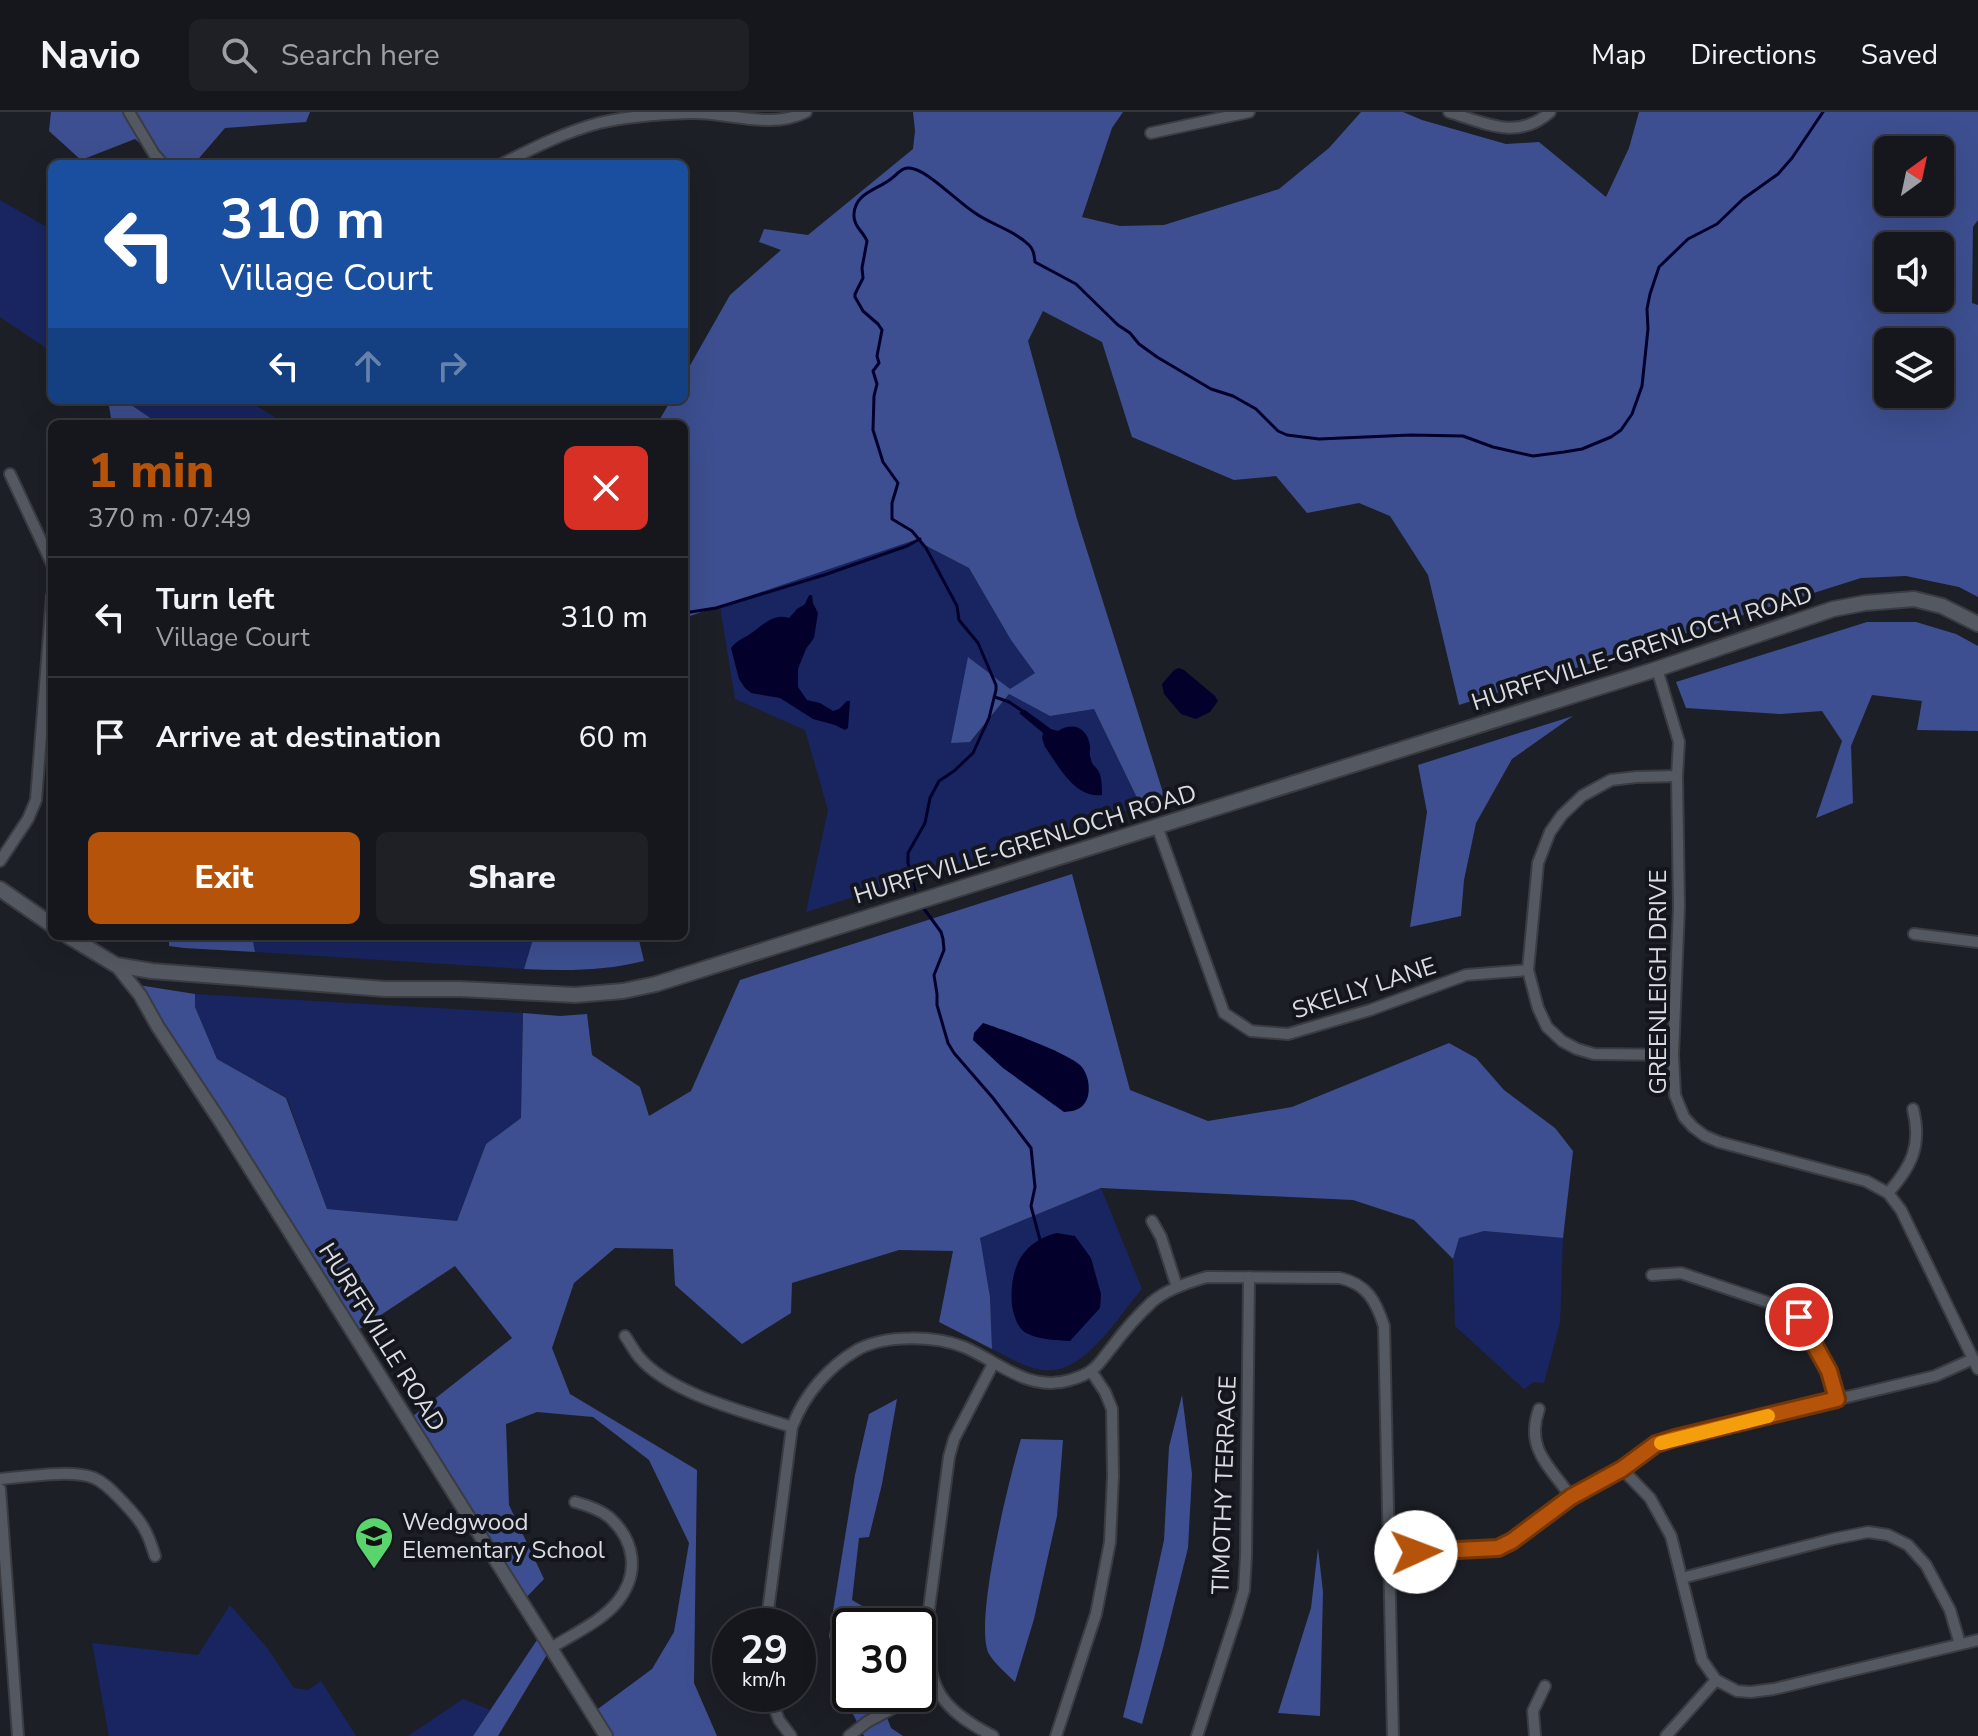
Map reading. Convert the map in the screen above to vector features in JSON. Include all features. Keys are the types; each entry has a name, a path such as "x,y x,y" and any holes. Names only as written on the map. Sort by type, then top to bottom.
{"main road":[{"name":"HURFFVILLE-GRENLOCH ROAD","path":"75,940 116,965 152,971 385,989 575,995 623,991 656,984 1657,669 1833,609 1914,599 1942,606 1978,624"},
{"path":"0,889 48,922"}],"street":[{"path":"129,112 159,160"},
{"path":"510,160 534,147 600,123 696,113 780,120 806,112"},
{"path":"1151,133 1249,112"},
{"path":"1449,112 1507,128 1532,125 1550,112"},
{"path":"10,474 48,555"},
{"path":"0,861 28,819 36,800 48,647"},
{"name":"GREENLEIGH DRIVE","path":"1657,669 1679,742 1679,907 1673,1055 1678,1107 1693,1127 1719,1142 1866,1181 1888,1193"},
{"path":"1673,1055 1594,1054 1562,1041 1547,1027 1538,1008 1528,970 1538,863 1550,832 1562,815 1582,796 1611,780 1677,776"},
{"name":"SKELLY LANE","path":"1157,826 1224,1013 1251,1031 1288,1034 1370,1010 1466,975 1528,970"},
{"path":"1914,934 1978,942"},
{"name":"HURFFVILLE ROAD","path":"116,965 140,995 230,1136 606,1736"},
{"path":"1389,1553 1498,1548 1571,1497 1622,1469 1656,1444 1976,1364 1901,1210 1888,1193 1908,1168 1914,1154 1917,1126 1913,1109"},
{"path":"1152,1221 1161,1237 1177,1287"},
{"path":"1652,1275 1681,1273 1791,1310 1799,1317 1829,1371 1837,1399"},
{"path":"768,1608 792,1427 798,1410 815,1386 860,1348 889,1340 942,1340 967,1349 1032,1382 1068,1381 1091,1371 1155,1299 1190,1281 1207,1277 1340,1278 1362,1287 1378,1307 1384,1326 1393,1736"},
{"name":"TIMOTHY TERRACE","path":"1197,1736 1244,1590 1249,1277"},
{"path":"625,1336 639,1358 676,1385 710,1400 792,1427"},
{"path":"929,1608 949,1457 954,1439 993,1364"},
{"path":"1056,1736 1096,1614 1110,1542 1112,1409 1091,1371"},
{"path":"1539,1409 1534,1425 1538,1451 1571,1497"},
{"path":"1622,1469 1650,1498 1671,1536 1702,1660 1716,1680 1737,1691 1774,1689 1978,1640"},
{"path":"0,1479 77,1475 99,1481 141,1521 155,1556"},
{"path":"0,1489 18,1736"},
{"path":"551,1648 603,1616 626,1589 631,1573 632,1554 623,1532 608,1515 575,1502"},
{"path":"1682,1578 1833,1539 1868,1532 1888,1535 1908,1545 1926,1565 1950,1610 1960,1644"},
{"path":"1666,1736 1716,1680"},
{"path":"1535,1736 1533,1711 1545,1686"},
{"path":"936,1689 952,1709 993,1736"},
{"path":"776,1712 791,1736"},
{"path":"849,1736 886,1712"}],"shaded area":[{"path":"51,112 310,112 306,122 225,128 197,160 159,160 135,139 81,160 49,131"},
{"path":"913,112 1123,112 1112,128 1082,217 1120,226 1164,225 1279,189 1329,148 1361,112 1403,112 1506,144 1539,142 1606,197 1629,148 1639,112 1978,112 1978,220 1973,227 1972,303 1978,305 1978,597 1959,587 1906,576 1861,578 1459,705 1428,575 1390,516 1359,503 1307,513 1276,476 1234,480 1132,437 1102,342 1043,311 1028,341 1077,519 1165,799 1141,806 1094,709 1050,716 1009,694 970,742 951,743 968,657 1010,689 1035,673 1011,640 969,568 915,540 688,617 688,420 659,420 669,404 688,404 688,369 730,295 781,250 759,242 764,229 808,235 913,149"},
{"path":"0,200 48,228 48,349 0,317"},
{"path":"109,404 130,404 153,420 111,420"},
{"path":"130,404 254,404 280,420 153,420"},
{"path":"915,540 969,568 1011,640 1035,673 1010,690 968,657 971,742 1009,694 1050,716 1094,709 1141,806 806,912 828,810 805,730 735,699 720,606"},
{"path":"812,595 818,613 814,638 798,669 798,687 807,700 833,711 850,701 848,728 845,730 813,719 780,698 751,693 739,679 731,648 770,620 789,618 805,604"},
{"path":"1867,622 1916,622 1956,634 1978,646 1978,731 1917,730 1922,701 1872,695 1851,746 1853,803 1816,818 1842,741 1822,711 1781,714 1686,708 1676,682"},
{"path":"1179,668 1215,696 1218,701 1210,712 1196,719 1181,714 1164,694 1162,684"},
{"path":"1025,710 1051,729 1058,731 1074,727 1083,731 1089,740 1092,763 1100,776 1102,795 1084,792 1068,779 1045,747 1043,733 1019,713"},
{"path":"1573,716 1512,759 1476,823 1464,880 1461,916 1410,927 1427,812 1418,765"},
{"path":"1072,874 1130,1090 1208,1121 1292,1107 1449,1043 1476,1058 1504,1090 1555,1128 1573,1151 1563,1238 1484,1231 1459,1238 1453,1259 1414,1220 1353,1200 1101,1188 980,1238 990,1297 992,1349 939,1322 953,1251 899,1250 792,1283 791,1313 742,1344 675,1285 673,1249 615,1248 574,1283 552,1348 570,1394 697,1470 694,1683 717,1736 598,1736 587,1717 652,1669 674,1632 689,1543 649,1460 593,1417 537,1412 506,1424 509,1505 544,1579 519,1605 408,1420 512,1338 455,1266 352,1334 132,984 195,994 195,1007 217,1059 286,1098 327,1209 457,1221 486,1144 521,1118 523,1013 560,1016 587,1014 592,1055 640,1087 649,1116 691,1091 740,980"},
{"path":"165,940 253,940 255,952 184,948 169,946"},
{"path":"253,940 533,940 524,969 255,952"},
{"path":"533,940 639,940 644,961 584,970 524,969"},
{"path":"195,994 523,1013 521,1118 486,1144 457,1221 327,1209 287,1098 217,1059 195,1007"},
{"path":"983,1023 1074,1060 1081,1066 1089,1084 1088,1096 1082,1107 1064,1112 1003,1068 973,1040 974,1033"},
{"path":"1101,1188 1142,1289 1098,1344 1070,1365 1054,1370 1038,1369 992,1349 990,1297 979,1238"},
{"path":"1484,1231 1563,1238 1560,1323 1544,1383 1534,1382 1524,1389 1455,1326 1453,1259 1458,1238"},
{"path":"1057,1233 1075,1236 1091,1258 1101,1294 1100,1308 1070,1341 1026,1333 1018,1324 1012,1306 1013,1281 1020,1260 1034,1243"},
{"path":"1182,1395 1192,1474 1188,1548 1142,1724 1123,1717 1164,1540 1169,1447"},
{"path":"897,1399 869,1537 859,1538 852,1600 864,1608 834,1608 855,1475 869,1414"},
{"path":"1021,1439 1063,1440 1057,1516 1034,1619 1015,1682 989,1654 985,1638 989,1582"},
{"path":"1318,1548 1323,1592 1320,1716 1278,1713 1311,1608"},
{"path":"230,1605 268,1649 294,1688 308,1690 321,1681 356,1736 109,1736 92,1643 198,1655"},
{"path":"832,1617 832,1647 829,1636"},
{"path":"539,1637 548,1653 498,1736 473,1736"},
{"path":"463,1699 490,1710 473,1736 408,1736"},
{"path":"852,1712 885,1712 891,1728 903,1736 864,1736"}],"waterway":[{"path":"915,890 908,853 925,823 930,798 939,781 973,753 989,718 996,685 978,643 959,620 957,606 926,548 912,531 892,519 892,503 898,483 883,462 873,430 877,384 873,371 879,363 877,356 882,330 863,311 855,297 863,278 867,241 854,218 855,207 866,193 903,169 921,172 975,213 1023,240 1032,249 1035,262 1076,284 1157,357 1211,389 1233,396 1256,409 1278,431 1287,435 1319,439 1463,436 1533,456 1582,449 1621,430 1632,414 1642,386 1647,309 1659,267 1688,239 1717,224 1743,199 1778,174 1823,112"},
{"path":"688,612 716,608 824,575 920,539"},
{"path":"995,697 1024,712"},
{"path":"922,906 943,939 944,950 934,975 937,1005 948,1043 1031,1148 1035,1187 1031,1206 1040,1240"}],"slow traffic":[{"path":"1661,1443 1768,1416"}],"place":[{"name":"Wedgwood Elementary School","path":"374,1570"}],"route":[{"path":"1416,1552 1498,1548 1571,1497 1622,1469 1656,1444 1837,1399 1829,1371 1799,1317"}]}
